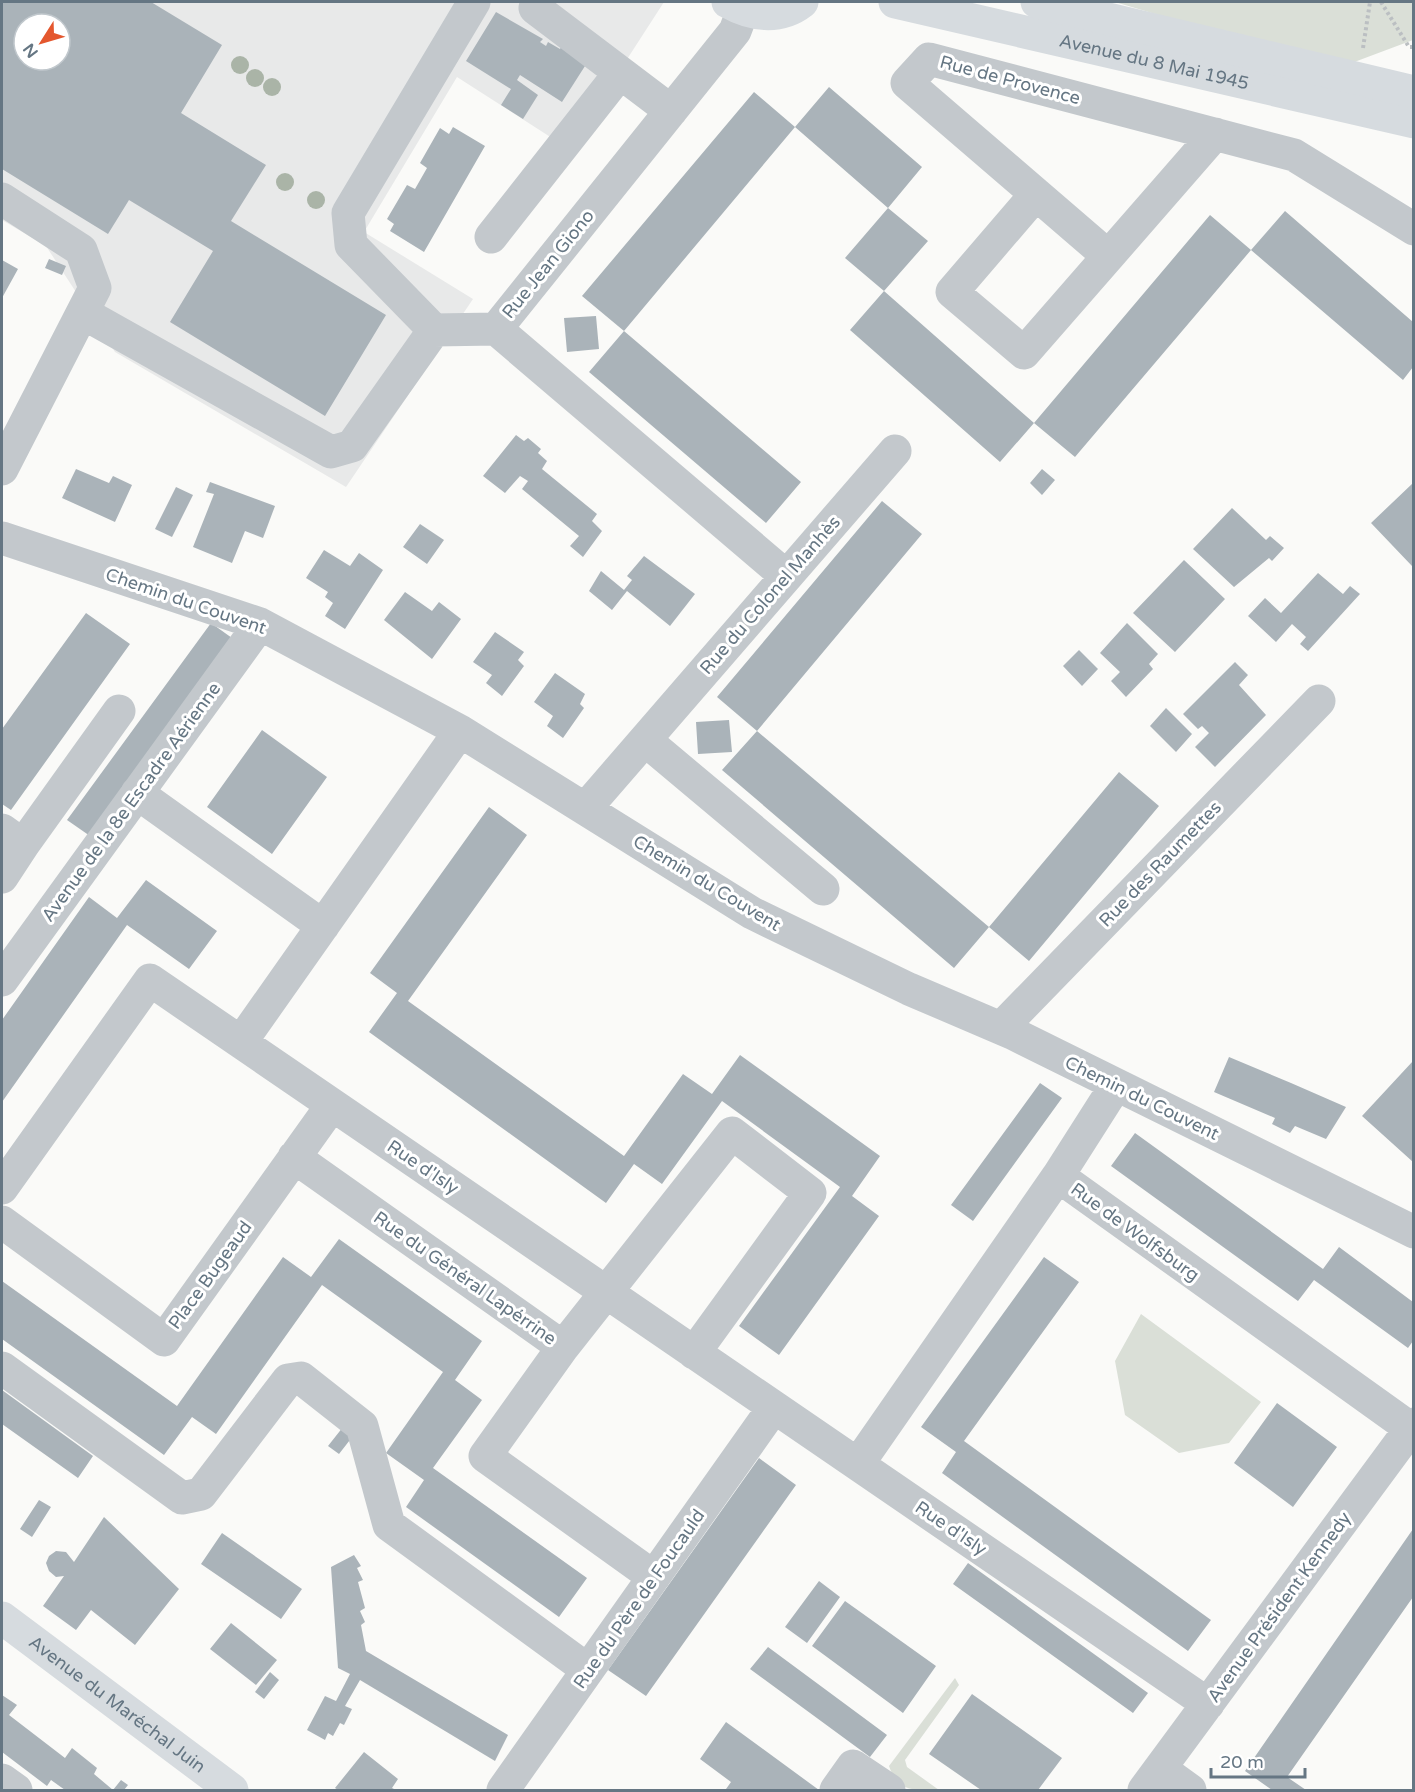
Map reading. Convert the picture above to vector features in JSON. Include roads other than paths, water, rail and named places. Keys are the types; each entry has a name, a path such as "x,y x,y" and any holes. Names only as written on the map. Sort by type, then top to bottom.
{"main road":[{"path":"735,6 760,14 779,12 802,2"},
{"name":"Avenue du 8 Mai 1945","path":"895,2 1413,122"},
{"name":"Avenue du 8 Mai 1945","path":"1037,2 1413,92"},
{"name":"Avenue du Maréchal Juin","path":"2,1618 232,1791"}],"street":[{"path":"473,4 348,213 351,245 434,330 496,329"},
{"name":"Rue Jean Giono","path":"735,6 735,31 496,329 786,576"},
{"path":"536,8 671,111"},
{"name":"Rue de Provence","path":"1108,256 908,82 929,60 1294,155 1413,229"},
{"path":"491,237 620,73"},
{"path":"1036,194 952,292 1024,353 1215,134"},
{"path":"2,199 81,250 95,288 2,469"},
{"path":"83,314 331,452 352,446 434,330"},
{"name":"Rue du Colonel Manhès","path":"585,809 895,451"},
{"name":"Chemin du Couvent","path":"2,538 260,624 460,731 752,914 909,989 1001,1028 1413,1232"},
{"name":"Avenue de la 8e Escadre Aérienne","path":"2,980 260,624"},
{"name":"Rue des Raumettes","path":"1001,1028 1319,701"},
{"path":"2,877 12,838 119,711"},
{"path":"241,1042 460,731"},
{"path":"645,740 823,889"},
{"path":"137,794 323,926"},
{"name":"Rue d'Isly","path":"2,1188 150,980 1208,1704"},
{"path":"1058,1176 1116,1085"},
{"name":"Place Bugeaud","path":"2,1221 164,1340 332,1105"},
{"path":"563,1347 732,1133 810,1193 694,1353"},
{"name":"Rue du Général Lapérrine","path":"294,1157 563,1347 485,1456 654,1577"},
{"name":"Rue de Wolfsburg","path":"858,1464 1058,1176 1412,1426"},
{"path":"2,1368 182,1498 201,1494 288,1380 301,1378 362,1426 389,1525 588,1670"},
{"name":"Rue du Père de Foucauld","path":"503,1791 774,1407"},
{"name":"Avenue Président Kennedy","path":"1153,1780 1412,1426"},
{"path":"836,1791 853,1766 889,1791"},
{"path":"2,1780 15,1791"},
{"path":"1153,1780 1190,1791"}]}
